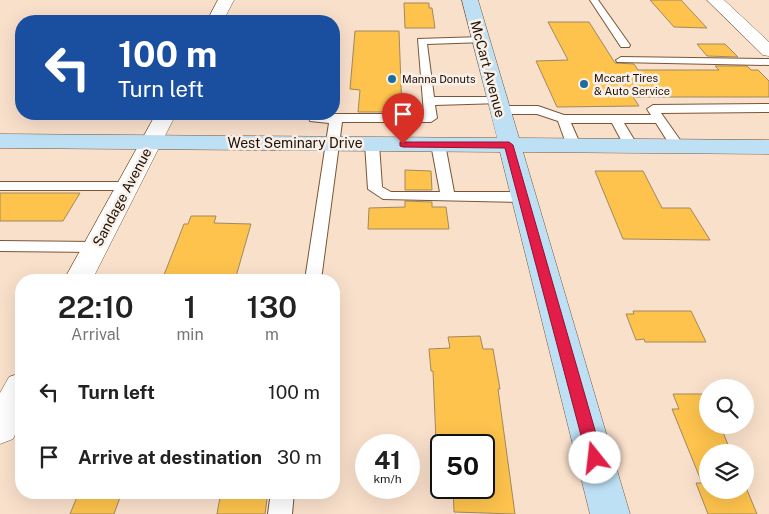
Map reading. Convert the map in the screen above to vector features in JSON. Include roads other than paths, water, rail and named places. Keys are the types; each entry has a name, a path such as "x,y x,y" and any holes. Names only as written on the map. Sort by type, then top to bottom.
{"main road":[{"name":"McCart Avenue","path":"470,0 610,514"},
{"name":"West Seminary Drive","path":"0,141 769,147"}],"street":[{"path":"218,15 226,0"},
{"path":"715,0 769,51"},
{"name":"Sandage Avenue","path":"81,274 163,120"},
{"path":"0,428 15,399"}],"lane":[{"path":"594,0 625,45"},
{"path":"448,197 431,118 422,41 481,40"},
{"path":"621,60 769,62"},
{"path":"429,101 538,110 563,119 659,119"},
{"path":"678,146 653,108 769,108"},
{"path":"340,119 431,118"},
{"path":"563,119 574,146"},
{"path":"616,119 631,146"},
{"path":"313,274 336,120"},
{"path":"372,144 375,189 388,196 523,197"},
{"path":"0,186 127,186"},
{"path":"0,246 96,247"},
{"path":"280,514 282,499"}],"place":[{"name":"Manna Donuts","path":"392,79"},
{"name":"Mccart Tires & Auto Service","path":"584,84"}]}
